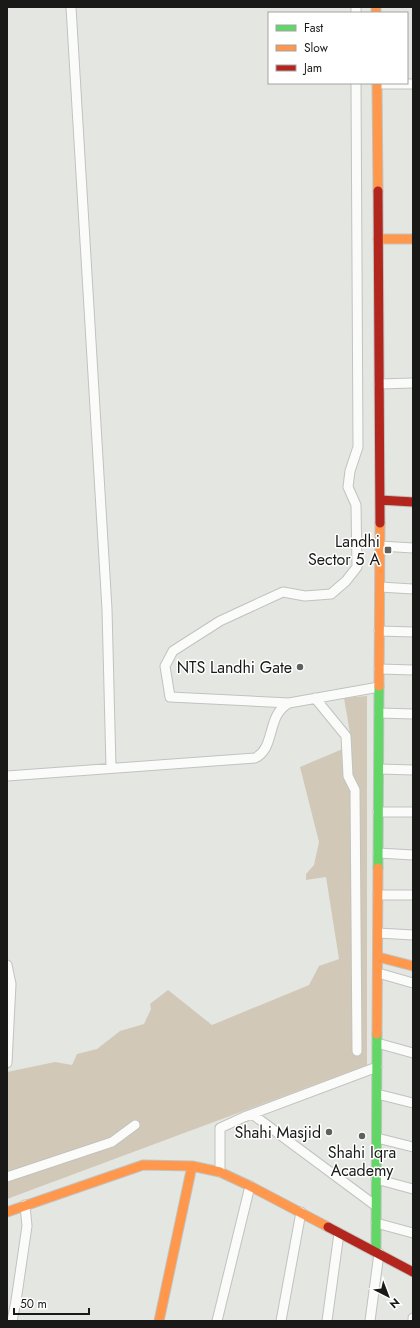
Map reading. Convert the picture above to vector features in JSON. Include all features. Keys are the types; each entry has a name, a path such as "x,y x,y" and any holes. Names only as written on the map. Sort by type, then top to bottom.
{"street":[{"path":"71,7 107,609 111,768"},
{"path":"356,84 358,446 350,471 348,487 356,506 357,567 346,581 331,594 305,596 283,592 220,621 173,651 165,666 170,698 289,703 379,687"},
{"path":"370,1321 377,1253 376,1138 380,500 377,84 413,84"},
{"path":"378,239 413,239"},
{"path":"379,384 413,384"},
{"path":"380,500 413,502"},
{"path":"380,546 413,548"},
{"path":"380,587 413,588"},
{"path":"380,631 413,632"},
{"path":"379,668 413,670"},
{"path":"315,698 346,736 348,776 355,790 358,1051"},
{"path":"7,776 255,758 263,753 277,713 289,703"},
{"path":"379,713 413,714"},
{"path":"379,768 413,770"},
{"path":"378,812 413,812"},
{"path":"378,853 413,855"},
{"path":"378,895 413,895"},
{"path":"378,933 413,935"},
{"path":"378,957 413,966"},
{"path":"7,965 11,984 7,1063"},
{"path":"378,973 413,983"},
{"path":"377,1043 413,1053"},
{"path":"220,1172 220,1128 252,1114 377,1067"},
{"path":"377,1094 413,1103"},
{"path":"252,1114 376,1206"},
{"path":"7,1177 112,1142 135,1125"},
{"path":"376,1138 413,1147"},
{"path":"7,1212 143,1165 192,1166 220,1172 250,1186 413,1272"},
{"path":"159,1321 192,1166"},
{"path":"376,1179 413,1189"},
{"path":"217,1321 250,1186"},
{"path":"12,1321 27,1226 25,1205"},
{"path":"281,1321 300,1212"},
{"path":"376,1223 413,1233"},
{"path":"327,1321 339,1233"},
{"path":"7,1299 16,1301"}],"shaded area":[{"path":"367,696 367,1065 7,1199 7,1072 55,1062 72,1065 77,1054 97,1049 120,1031 144,1024 151,1009 150,1004 168,990 212,1025 309,985 319,966 339,959 326,877 306,880 306,874 314,865 319,842 300,767 352,745 344,698"}],"traffic: fast":[{"path":"378,868 379,686"},
{"path":"376,1252 377,1034"}],"traffic: slow":[{"path":"376,7 376,12"},
{"path":"377,84 378,191"},
{"path":"378,239 413,239"},
{"path":"379,686 380,523"},
{"path":"377,1034 378,868"},
{"path":"378,957 413,966"},
{"path":"7,1212 143,1165 192,1166 220,1172 328,1227"},
{"path":"159,1321 192,1166"}],"traffic: jam":[{"path":"378,191 380,523"},
{"path":"380,500 413,502"},
{"path":"328,1227 413,1272"}],"place":[{"name":"Landhi Sector 5 A","path":"388,550"},
{"name":"NTS Landhi Gate","path":"300,667"},
{"name":"Shahi Masjid","path":"329,1132"},
{"name":"Shahi Iqra Academy","path":"362,1136"}]}
